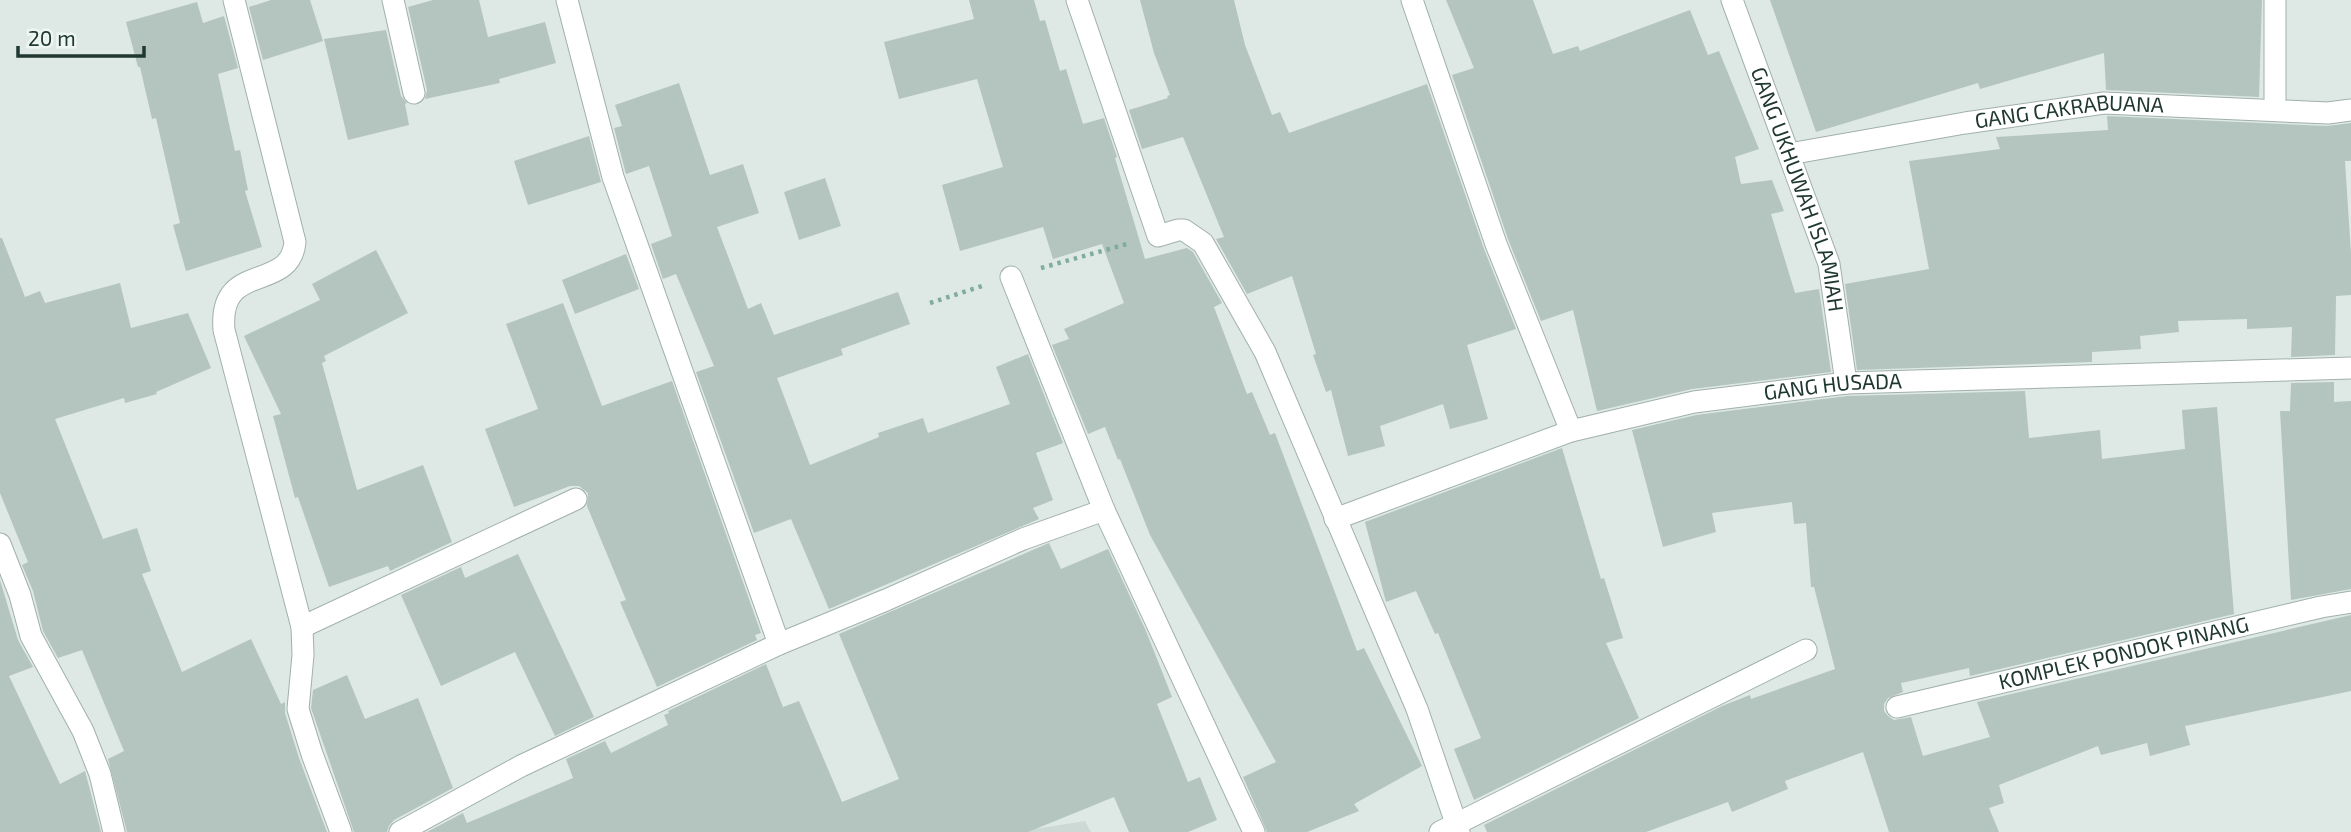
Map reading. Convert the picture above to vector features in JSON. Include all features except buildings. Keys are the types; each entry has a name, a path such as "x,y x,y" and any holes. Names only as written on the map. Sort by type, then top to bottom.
{"street":[{"path":"234,0 295,242 294,253 289,262 246,282 226,299 224,330 302,627 303,654 298,709 341,832"},
{"path":"393,0 414,93"},
{"path":"567,0 613,177 779,644"},
{"path":"1077,0 1157,236 1184,230 1203,243 1265,352 1418,709 1452,830 1806,650"},
{"path":"1412,0 1496,244 1571,431"},
{"name":"GANG UKHUWAH ISLAMIAH","path":"1732,0 1829,264 1846,383"},
{"path":"2275,0 2275,110"},
{"name":"GANG CAKRABUANA","path":"1789,154 1965,122 2104,103 2328,113 2351,110"},
{"path":"1011,277 1104,510 1254,832"},
{"name":"GANG HUSADA","path":"1335,519 1571,431 1694,402 1846,383 2351,368"},
{"path":"302,627 576,499"},
{"path":"400,832 522,766 779,644 1023,539 1104,510"},
{"path":"0,544 20,595 31,636 83,731 100,774 114,832"},
{"name":"KOMPLEK PONDOK PINANG","path":"1897,707 2351,602"}],"shaded area":[{"path":"1085,821 1091,832 1016,832"}]}
